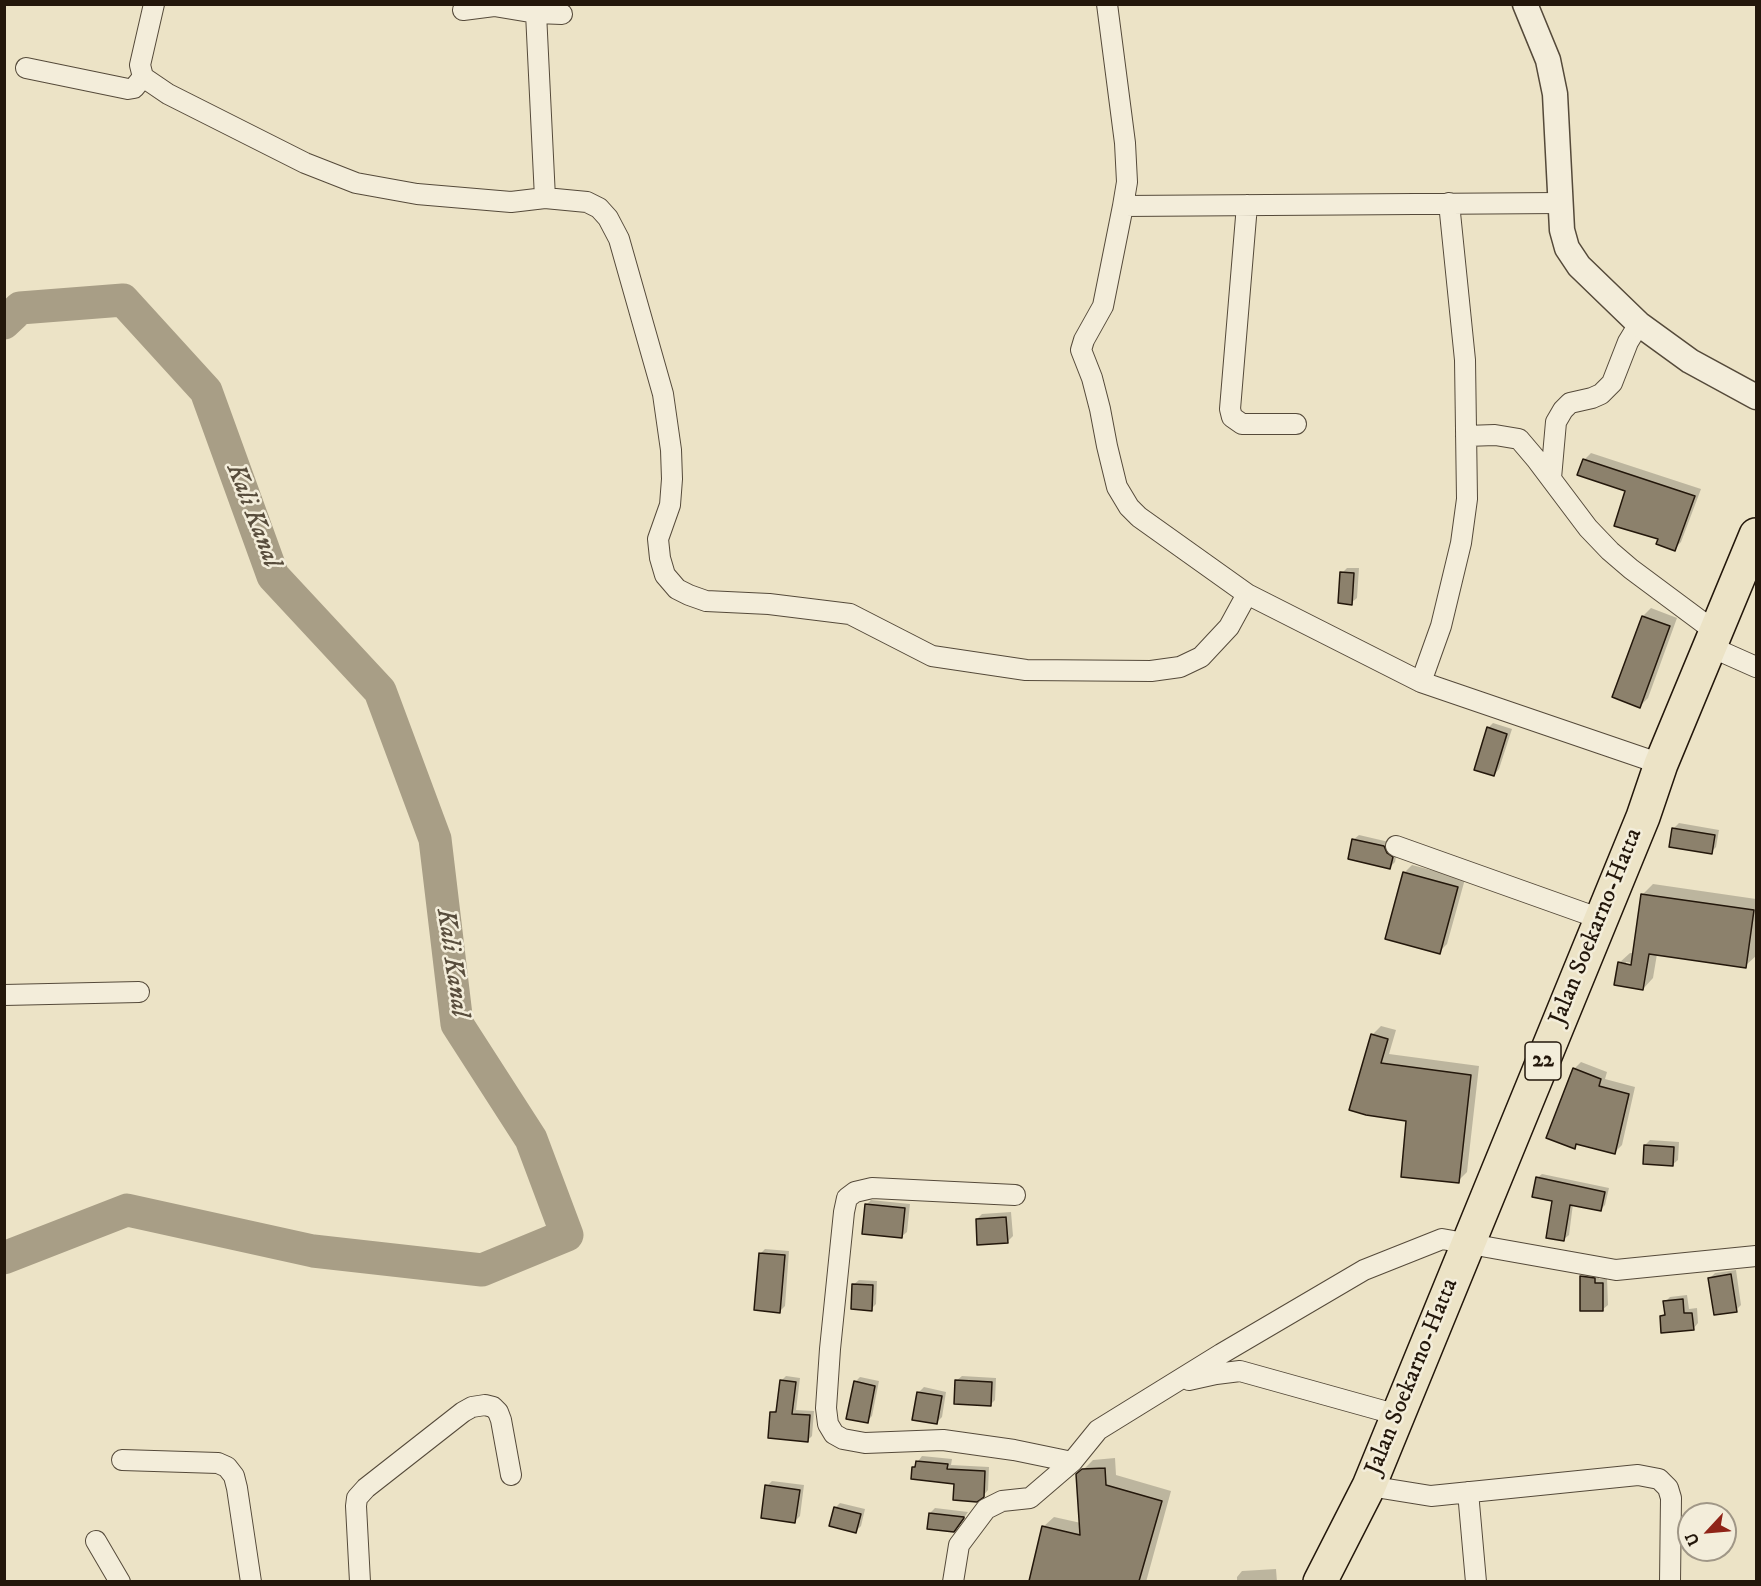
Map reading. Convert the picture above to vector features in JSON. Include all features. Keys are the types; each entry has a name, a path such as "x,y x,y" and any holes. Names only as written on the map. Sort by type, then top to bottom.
{"highway":[{"name":"Jalan Soekarno-Hatta","path":"1320,1581 1369,1486 1601,919 1642,817 1660,764 1714,640 1756,535"}],"street":[{"path":"154,4 140,65 143,77 168,94 305,163 356,183 448,198 511,202 545,198 587,202 599,208 608,218 618,239 663,394 671,450 672,479 670,505 658,539 665,575 676,589 706,601 769,604 850,614 932,656 1026,670 1151,672 1180,668 1201,657 1229,627 1247,594"},
{"path":"1107,4 1125,143 1127,182 1103,306 1081,350 1092,378 1117,487 1129,507 1139,518 1247,594 1421,682 1660,764"},
{"path":"1525,4 1548,60 1555,94 1562,230 1567,248 1580,266 1639,324 1690,362 1756,397"},
{"path":"463,10 495,6 536,13 561,14"},
{"path":"536,13 545,198"},
{"path":"26,68 128,89 134,88 143,77"},
{"path":"1123,206 1560,202"},
{"path":"1421,682 1441,626 1461,543 1467,499 1465,360 1449,203"},
{"path":"1247,205 1230,409 1232,417 1242,424 1296,424"},
{"path":"1551,478 1556,422 1563,410 1570,404 1601,394 1612,383 1628,342 1639,324"},
{"path":"1466,436 1495,435 1519,439 1587,528 1610,551 1714,640 1756,667"},
{"path":"1396,846 1601,919"},
{"path":"4,995 139,992"},
{"path":"1015,1195 872,1188 855,1192 847,1198 830,1349 826,1408 828,1424 834,1434 843,1439 865,1443 943,1440 1014,1450 1072,1462"},
{"path":"952,1581 959,1545 987,1509 1002,1501 1030,1498 1072,1462 1098,1430 1364,1270 1442,1239 1616,1270 1756,1256"},
{"path":"1171,1385 1216,1374 1240,1371 1398,1415"},
{"path":"360,1581 357,1498 366,1488 462,1412 472,1407 485,1405 493,1407 498,1412 511,1475"},
{"path":"122,1460 218,1464 226,1467 234,1476 237,1488 250,1581"},
{"path":"1369,1486 1431,1496 1638,1475 1659,1479 1668,1488 1671,1498 1670,1581"},
{"path":"1468,1492 1476,1581"},
{"path":"96,1541 120,1581"}],"building":[{"path":"1583,459 1695,496 1675,551 1656,544 1658,539 1614,526 1625,491 1577,475"},
{"path":"1340,572 1354,573 1352,605 1338,603"},
{"path":"1642,616 1670,626 1640,708 1612,697"},
{"path":"1487,727 1507,734 1494,776 1474,770"},
{"path":"1672,828 1715,835 1712,854 1669,847"},
{"path":"1352,839 1384,846 1387,853 1393,857 1390,869 1348,859"},
{"path":"1403,872 1458,887 1440,954 1385,939"},
{"path":"1641,894 1754,910 1746,968 1649,954 1643,990 1614,985 1618,962 1631,965"},
{"path":"1371,1034 1388,1039 1381,1063 1471,1075 1459,1183 1401,1177 1406,1121 1349,1110"},
{"path":"1573,1068 1601,1079 1599,1086 1629,1094 1615,1154 1576,1144 1575,1149 1546,1138"},
{"path":"1644,1145 1674,1147 1673,1166 1643,1164"},
{"path":"1536,1177 1605,1192 1601,1211 1570,1205 1564,1241 1546,1238 1552,1201 1532,1197"},
{"path":"865,1204 905,1208 902,1238 862,1234"},
{"path":"1006,1217 1008,1243 977,1245 976,1219"},
{"path":"759,1253 785,1255 780,1313 754,1310"},
{"path":"1731,1274 1737,1312 1714,1315 1708,1278"},
{"path":"1580,1276 1595,1278 1595,1283 1603,1283 1603,1311 1580,1311"},
{"path":"852,1284 873,1285 872,1311 851,1309"},
{"path":"1683,1299 1684,1313 1692,1313 1694,1330 1661,1333 1660,1316 1665,1315 1663,1301"},
{"path":"780,1380 796,1382 792,1414 810,1415 808,1442 768,1438 770,1412 776,1412"},
{"path":"955,1380 992,1382 991,1406 954,1404"},
{"path":"854,1381 875,1386 868,1423 846,1419"},
{"path":"917,1392 942,1396 937,1424 912,1420"},
{"path":"916,1461 948,1464 947,1469 985,1471 984,1497 977,1502 953,1500 954,1484 911,1479 912,1467 915,1467"},
{"path":"1105,1468 1106,1485 1162,1501 1139,1581 1029,1581 1042,1526 1080,1535 1076,1474 1082,1469"},
{"path":"765,1485 800,1490 795,1523 761,1518"},
{"path":"834,1507 861,1514 856,1533 829,1526"},
{"path":"929,1513 964,1518 954,1532 927,1529"}],"waterway":[{"name":"Kali Kanal","path":"4,323 20,308 123,300 206,391 273,576 380,691 435,839 457,1024 531,1139 567,1235 482,1270 313,1251 127,1210 4,1258"}]}
